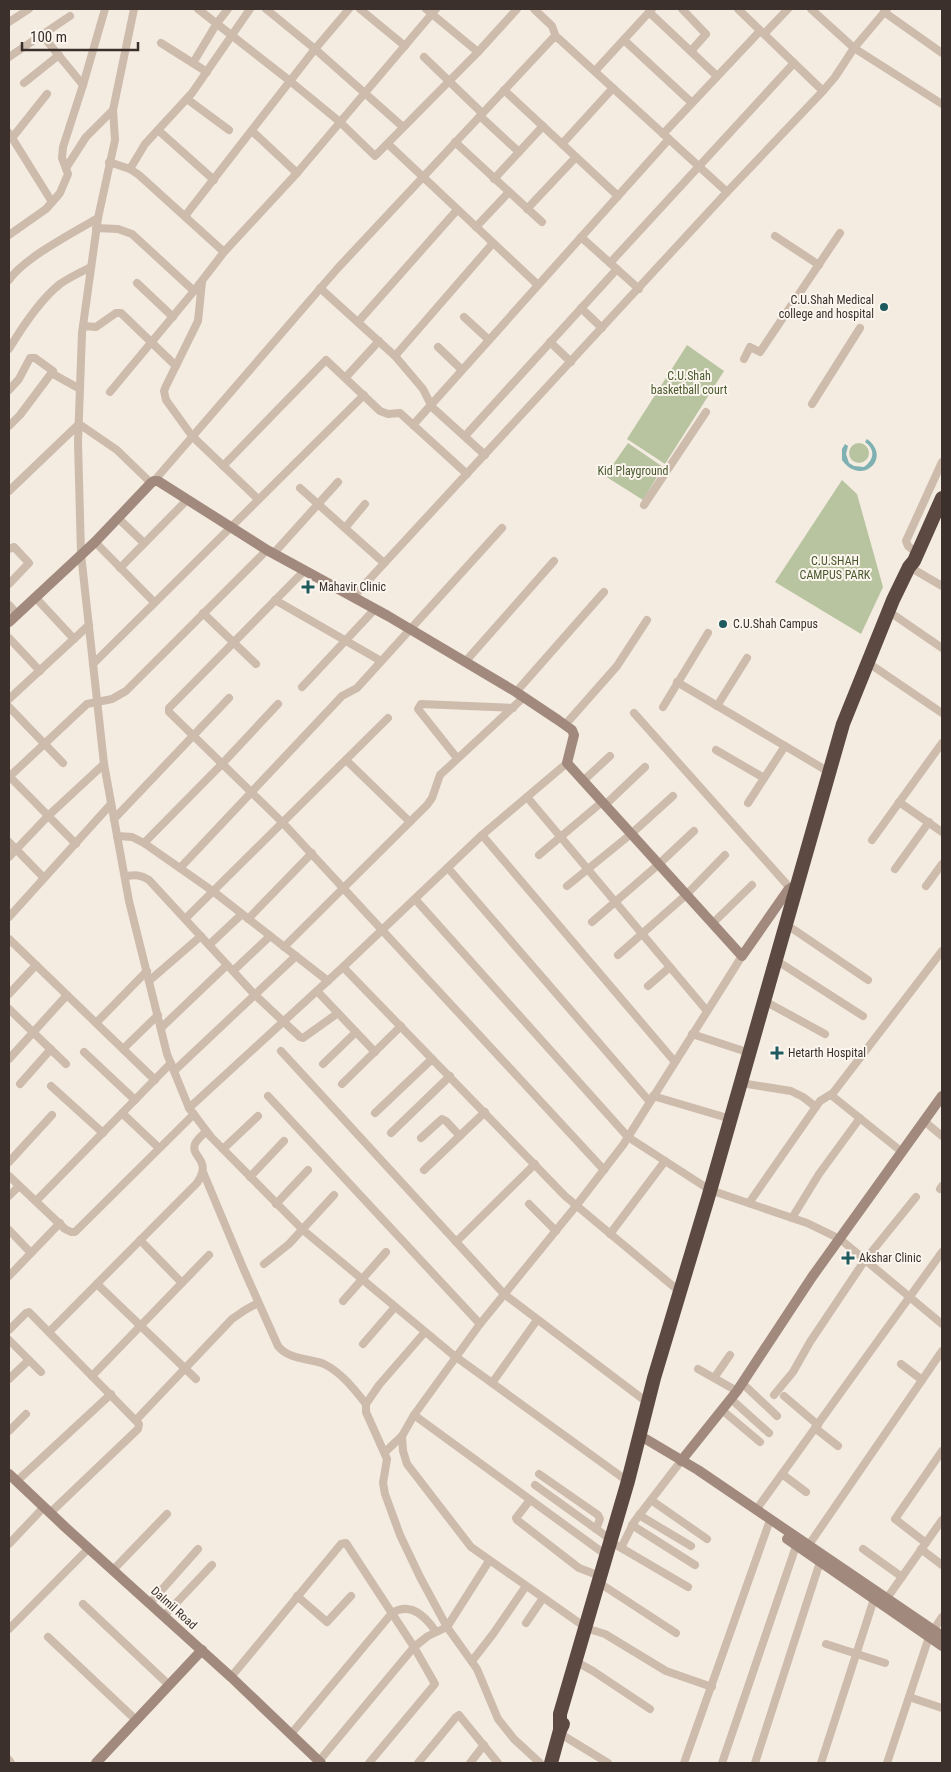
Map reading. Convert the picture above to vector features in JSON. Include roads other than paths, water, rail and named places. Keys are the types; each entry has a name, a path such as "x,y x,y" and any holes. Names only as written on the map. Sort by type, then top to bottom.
{"highway":[{"path":"551,1763 559,1732 567,1718 578,1663 744,1083 792,890 843,724 894,615 915,561 940,506"},
{"path":"642,1437 648,1403 680,1292 713,1191 731,1119 793,929 848,734 893,600 904,576 915,561"}],"street":[{"path":"9,22 29,9"},
{"path":"9,235 46,209 60,193 68,174 62,158 63,146 84,85 105,9"},
{"path":"134,9 113,110 115,140 96,228 83,326 79,424 81,554 104,764 125,876 146,971 171,1063 191,1111 206,1131 302,1230 456,1357 630,1483"},
{"path":"198,9 340,122 375,156 478,52 517,9"},
{"path":"193,63 217,23 228,9"},
{"path":"130,169 141,150 187,99 250,9"},
{"path":"266,9 315,49 403,127"},
{"path":"185,216 315,49 349,9"},
{"path":"360,9 404,46"},
{"path":"534,9 552,26 556,37 727,192"},
{"path":"682,9 706,34 691,51"},
{"path":"738,9 824,91"},
{"path":"413,425 618,196 692,103 717,76 788,9"},
{"path":"811,9 854,48 942,104"},
{"path":"110,392 202,282 224,252 297,173 404,46 431,10 478,52"},
{"path":"595,71 651,10 717,76"},
{"path":"353,597 727,192 824,91 836,77 854,48 886,10 942,53"},
{"path":"9,57 70,16"},
{"path":"42,35 84,85"},
{"path":"9,622 119,519 320,288 550,40 556,37"},
{"path":"624,40 692,103"},
{"path":"161,43 207,72"},
{"path":"24,82 58,55"},
{"path":"424,57 519,152"},
{"path":"610,263 794,63"},
{"path":"562,144 613,88"},
{"path":"504,90 618,196"},
{"path":"46,94 10,136 52,202"},
{"path":"187,99 229,130"},
{"path":"66,168 86,137 113,110"},
{"path":"494,178 543,126"},
{"path":"158,130 214,180"},
{"path":"252,130 297,173"},
{"path":"455,142 542,222"},
{"path":"388,144 538,285"},
{"path":"527,209 576,157"},
{"path":"109,162 130,169 139,175 224,252"},
{"path":"476,227 508,192"},
{"path":"358,322 458,210"},
{"path":"9,280 17,271 38,255 98,218"},
{"path":"96,228 118,229 132,234 194,291"},
{"path":"744,359 750,346 760,352 840,233"},
{"path":"776,236 819,265"},
{"path":"581,237 639,289"},
{"path":"395,356 493,243"},
{"path":"9,349 30,318 56,288 91,267"},
{"path":"465,436 616,269"},
{"path":"202,282 198,322 166,386 164,395 192,436 258,500"},
{"path":"137,283 172,317"},
{"path":"320,288 395,356 423,389 431,405 486,455"},
{"path":"581,308 602,328"},
{"path":"83,326 98,326 120,312 176,366"},
{"path":"464,317 489,340"},
{"path":"812,404 860,328"},
{"path":"346,377 379,342"},
{"path":"550,342 571,362"},
{"path":"438,347 462,370"},
{"path":"9,390 19,378 30,358 35,358 53,370 52,374 9,426"},
{"path":"223,466 324,360 329,360 380,411 388,414 400,413 467,474"},
{"path":"52,374 80,390"},
{"path":"93,664 364,395"},
{"path":"644,506 706,412"},
{"path":"9,1176 60,1224 71,1232 78,1230 159,1148 191,1111 283,1022 482,835 567,763 574,735 572,730 520,695 410,629 270,551 161,484 153,482 117,450 79,424"},
{"path":"9,491 79,424"},
{"path":"942,462 906,541 915,561 942,586"},
{"path":"76,844 9,776 87,704 112,699 126,691 318,504 338,482"},
{"path":"300,488 384,563"},
{"path":"120,568 187,500"},
{"path":"345,528 365,504"},
{"path":"119,519 144,543"},
{"path":"180,868 342,696 357,688 502,528"},
{"path":"94,542 154,602"},
{"path":"9,549 14,546 29,563 9,584"},
{"path":"464,662 554,561"},
{"path":"305,570 168,710 312,853 604,1170"},
{"path":"284,947 430,801 440,774 513,708 520,695 604,592"},
{"path":"35,597 74,639"},
{"path":"275,600 381,661"},
{"path":"9,605 17,614"},
{"path":"302,687 375,609"},
{"path":"203,614 256,664"},
{"path":"894,615 942,648"},
{"path":"565,725 616,666 647,620"},
{"path":"9,699 89,625"},
{"path":"663,707 708,633"},
{"path":"9,638 40,671"},
{"path":"717,706 747,658"},
{"path":"870,664 942,713"},
{"path":"677,682 829,772"},
{"path":"114,819 229,698"},
{"path":"144,843 278,704"},
{"path":"458,758 418,709 419,705 513,708"},
{"path":"9,707 63,763"},
{"path":"385,1452 402,1436 414,1415 480,1324 576,1206 628,1137 742,956 792,890 634,713"},
{"path":"185,919 388,718"},
{"path":"872,840 942,743"},
{"path":"748,803 785,746"},
{"path":"716,750 764,778"},
{"path":"583,781 610,756"},
{"path":"346,760 410,822"},
{"path":"567,763 742,956"},
{"path":"9,858 48,816 104,764"},
{"path":"539,855 646,767"},
{"path":"567,886 632,834 673,796"},
{"path":"527,797 706,1011"},
{"path":"899,802 942,832"},
{"path":"9,917 112,804"},
{"path":"895,868 929,822"},
{"path":"592,922 694,831"},
{"path":"482,835 675,1062"},
{"path":"117,836 132,837 144,843 214,892 328,981"},
{"path":"9,842 44,878"},
{"path":"209,945 245,916 312,853"},
{"path":"618,955 686,895 725,855"},
{"path":"926,886 942,864"},
{"path":"448,868 652,1099 731,1119"},
{"path":"125,876 137,875 149,880 255,995 302,1038 338,1013"},
{"path":"712,923 752,885"},
{"path":"415,899 628,1137 713,1191 808,1223 840,1239 942,1324"},
{"path":"793,929 868,980"},
{"path":"149,981 201,936"},
{"path":"161,1028 270,936"},
{"path":"9,939 155,1080"},
{"path":"749,1203 822,1099 831,1095 942,951"},
{"path":"174,1071 296,956"},
{"path":"782,964 863,1016"},
{"path":"9,994 36,965"},
{"path":"343,967 576,1206 680,1292"},
{"path":"648,986 670,967"},
{"path":"96,1023 146,971"},
{"path":"317,991 375,1052"},
{"path":"9,1059 67,995"},
{"path":"770,1004 825,1034"},
{"path":"9,1009 66,1064"},
{"path":"123,1049 158,1015"},
{"path":"342,1084 401,1026"},
{"path":"323,1064 356,1032"},
{"path":"692,1034 750,1053"},
{"path":"20,1084 51,1049"},
{"path":"281,1051 504,1294 648,1403"},
{"path":"84,1052 135,1100"},
{"path":"375,1113 432,1059"},
{"path":"36,1202 171,1063"},
{"path":"391,1133 450,1076"},
{"path":"744,1083 791,1091 816,1107"},
{"path":"51,1086 103,1133"},
{"path":"831,1095 902,1152"},
{"path":"268,1096 480,1324"},
{"path":"612,1546 685,1463 737,1391 812,1277 942,1096"},
{"path":"424,1170 485,1112"},
{"path":"122,1113 159,1148"},
{"path":"9,1162 52,1116"},
{"path":"223,1149 258,1116"},
{"path":"792,1218 820,1174 860,1118"},
{"path":"420,1138 442,1119 460,1136"},
{"path":"924,1121 942,1136"},
{"path":"49,1332 197,1183 204,1167 195,1149 195,1145 206,1131"},
{"path":"250,1176 284,1141"},
{"path":"610,1234 665,1161"},
{"path":"456,1242 535,1164"},
{"path":"276,1204 308,1170"},
{"path":"203,1172 275,1342 287,1354 331,1368 351,1386 366,1404"},
{"path":"9,1196 19,1186"},
{"path":"264,1264 289,1244 334,1195"},
{"path":"774,1395 796,1368 810,1342 865,1260 916,1197"},
{"path":"529,1204 556,1231"},
{"path":"9,1276 60,1224"},
{"path":"9,1230 32,1253"},
{"path":"140,1240 182,1283"},
{"path":"344,1301 386,1252"},
{"path":"756,1510 942,1252"},
{"path":"92,1376 209,1255"},
{"path":"97,1284 196,1379"},
{"path":"136,1420 237,1314 258,1304"},
{"path":"362,1344 395,1307"},
{"path":"9,1330 27,1312 139,1424 138,1429 9,1544"},
{"path":"492,1384 537,1320"},
{"path":"425,1332 379,1385 366,1404 366,1412 385,1452 387,1465 383,1483 385,1494 400,1536 447,1627 477,1669 498,1718 514,1739 540,1763"},
{"path":"9,1340 41,1372"},
{"path":"725,1763 803,1547 942,1351"},
{"path":"714,1378 730,1355"},
{"path":"9,1379 29,1360"},
{"path":"902,1364 922,1380"},
{"path":"698,1369 777,1416"},
{"path":"737,1391 769,1433"},
{"path":"17,1481 111,1394"},
{"path":"784,1396 838,1446"},
{"path":"722,1410 760,1442"},
{"path":"9,1431 26,1414"},
{"path":"414,1415 530,1500 688,1587"},
{"path":"402,1436 403,1452 407,1464 471,1546 588,1629 605,1634 666,1671 712,1687"},
{"path":"642,1437 698,1470 756,1510 769,1523"},
{"path":"942,1451 895,1519 942,1564"},
{"path":"685,1463 698,1476 931,1633 942,1646"},
{"name":"Dalmil Road","path":"9,1474 202,1650 320,1762"},
{"path":"539,1474 598,1515 600,1519 596,1530"},
{"path":"782,1474 806,1492"},
{"path":"535,1486 596,1530 612,1546"},
{"path":"530,1500 516,1518 517,1520 579,1568 602,1581 676,1633"},
{"path":"651,1500 707,1539"},
{"path":"113,1570 168,1514"},
{"path":"640,1514 691,1546"},
{"path":"821,1763 857,1655 880,1598 902,1577 942,1520"},
{"path":"684,1763 769,1523"},
{"path":"632,1525 695,1565"},
{"path":"231,1677 343,1542 349,1546 414,1647 435,1684 369,1763"},
{"path":"803,1547 820,1562 880,1598"},
{"path":"9,1630 88,1548"},
{"path":"150,1603 198,1549"},
{"path":"862,1549 902,1577"},
{"path":"320,1762 414,1647 420,1641 447,1627 490,1561"},
{"path":"754,1763 820,1562"},
{"path":"164,1616 212,1565"},
{"path":"472,1660 493,1634 526,1586"},
{"path":"297,1596 327,1622 350,1596"},
{"path":"526,1624 543,1598"},
{"path":"84,1604 169,1686"},
{"path":"291,1734 392,1613 401,1609 414,1609 428,1620 436,1632"},
{"path":"887,1763 931,1633 942,1617"},
{"path":"931,1633 942,1636"},
{"path":"48,1637 136,1720"},
{"path":"826,1644 885,1663"},
{"path":"96,1763 202,1650"},
{"path":"578,1663 650,1709"},
{"path":"909,1697 942,1708"},
{"path":"418,1763 458,1716 461,1717 498,1763"},
{"path":"559,1732 608,1763"},
{"path":"470,1763 484,1745"}],"water":[{"path":"867,439 874,446 877,454 876,461 865,470 858,471 850,468 842,460 842,449 845,444 848,446 846,454 849,463 854,466 864,467 872,457 871,448 865,442"}],"place":[{"name":"C.U.Shah Medical college and hospital","path":"884,307"},
{"name":"Mahavir Clinic","path":"308,587"},
{"name":"C.U.Shah Campus","path":"723,624"},
{"name":"Hetarth Hospital","path":"777,1053"},
{"name":"Akshar Clinic","path":"848,1258"}],"park label":[{"name":"C.U.Shah basketball court","path":"689,383"},
{"name":"Kid Playground","path":"633,471"},
{"name":"C.U.SHAH CAMPUS PARK","path":"835,568"}]}
